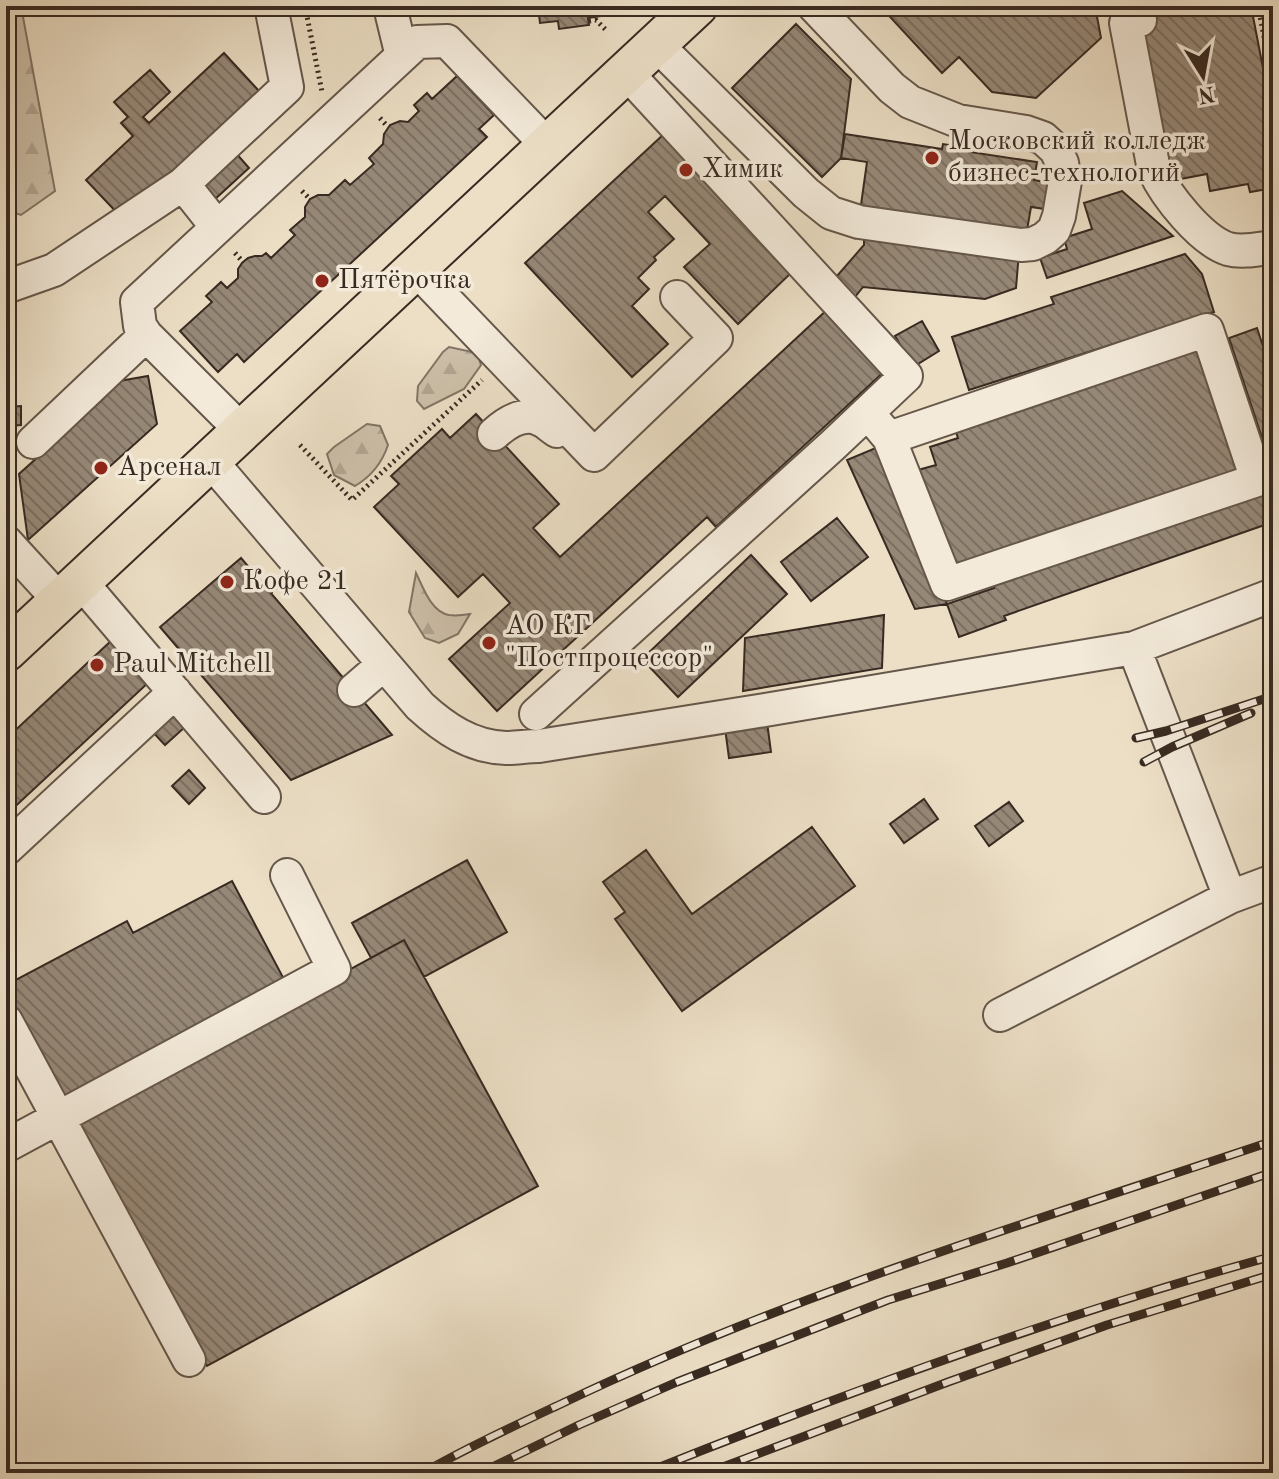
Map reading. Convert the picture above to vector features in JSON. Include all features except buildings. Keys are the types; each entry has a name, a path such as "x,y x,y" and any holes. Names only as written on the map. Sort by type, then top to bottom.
{"main road":[{"path":"6,651 697,6"}],"lane":[{"path":"6,287 54,270 183,184 287,87 271,6"},
{"path":"656,44 794,182 831,213 859,222 1021,245 1033,244 1054,230 1065,181 1056,150 1043,138 1026,132 958,121 910,102 892,88 814,6"},
{"path":"392,15 404,53"},
{"path":"1140,20 1126,23 1154,170 1164,189 1205,234 1221,246 1242,251 1273,247"},
{"path":"242,431 146,335 140,326 137,302 226,240 336,117 417,42 447,41 547,145"},
{"path":"536,714 906,376 626,72"},
{"path":"183,184 226,240"},
{"path":"415,268 594,455 716,338 677,297"},
{"path":"868,413 889,438 947,584 1257,480 1207,330 889,438"},
{"path":"33,442 146,335"},
{"path":"494,434 519,417 539,418 557,431 565,424"},
{"path":"210,460 420,706 459,736 479,744 505,748 539,746 1134,648 1273,595"},
{"path":"6,542 70,592 175,692 264,797"},
{"path":"1134,648 1230,897"},
{"path":"354,690 384,664"},
{"path":"6,849 175,692"},
{"path":"6,1146 334,969 287,875"},
{"path":"1000,1015 1230,897 1273,881"},
{"path":"6,1021 189,1360"}],"path":[{"path":"305,6 324,103 336,117"},
{"path":"1258,6 1273,82"},
{"path":"589,21 596,20 607,31"},
{"path":"1264,35 1273,49"},
{"path":"380,118 388,127"},
{"path":"302,191 310,199"},
{"path":"226,240 243,262"},
{"path":"300,445 352,500 503,360"}],"green space":[{"path":"6,6 21,6 55,191 21,215 6,210"},
{"path":"449,347 477,353 481,365 464,389 424,409 417,401 418,386"},
{"path":"367,424 380,426 388,445 376,468 355,486 334,475 327,454"},
{"path":"416,573 437,609 449,615 470,614 458,634 439,643 425,638 409,612"}],"railway":[{"path":"1136,738 1273,696"},
{"path":"1144,762 1251,713"},
{"path":"423,1473 563,1403 737,1327 1003,1230 1273,1141"},
{"path":"480,1473 677,1382 888,1300 1007,1263 1273,1172"},
{"path":"645,1473 956,1356 1114,1303 1273,1256"},
{"path":"707,1473 1107,1325 1273,1274"}],"place":[{"name":"Московский колледж бизнес-технологий","path":"932,158"},
{"name":"Химик","path":"686,170"},
{"name":"Пятёрочка","path":"322,281"},
{"name":"Арсенал","path":"101,468"},
{"name":"Кофе 21","path":"227,582"},
{"name":"АО КГ \"Постпроцессор\"","path":"489,643"},
{"name":"Paul Mitchell","path":"97,665"}]}
